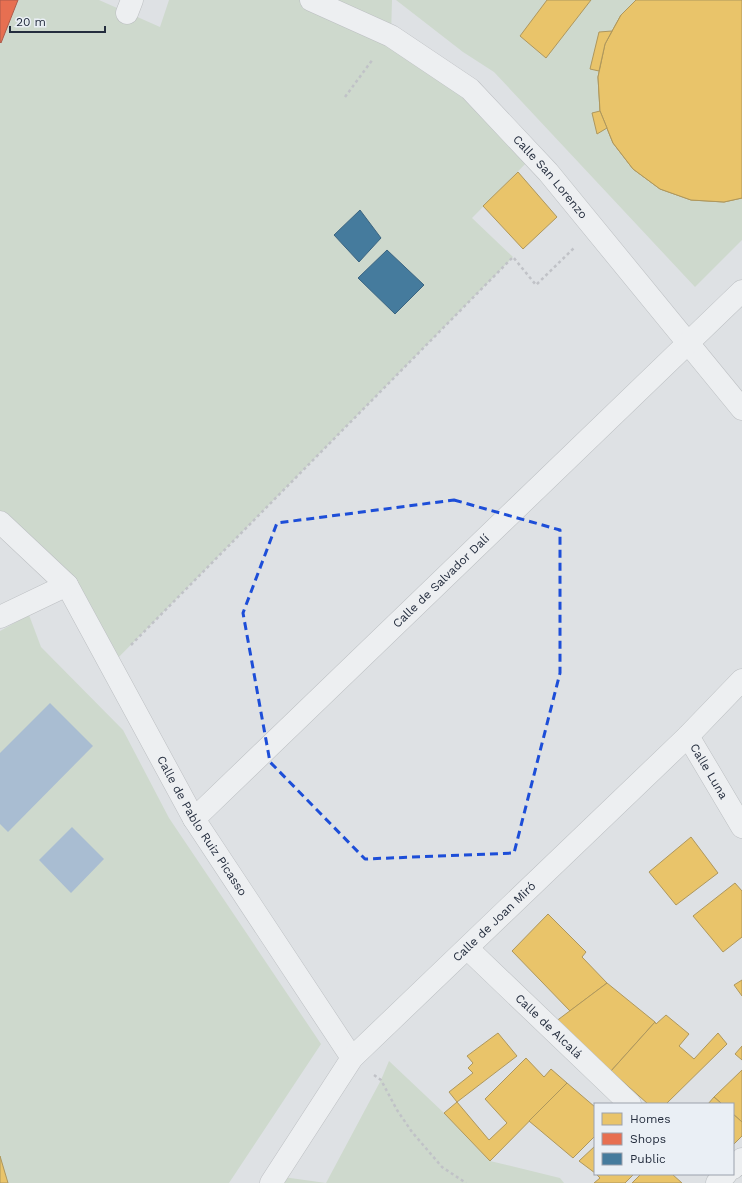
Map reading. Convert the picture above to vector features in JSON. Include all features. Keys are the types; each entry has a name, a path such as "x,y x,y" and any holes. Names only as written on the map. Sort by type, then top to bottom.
{"street":[{"name":"Calle San Lorenzo","path":"311,0 391,36 470,89 548,172 742,409"},
{"name":"Calle de Salvador Dalí","path":"194,820 742,292"},
{"name":"Calle de Pablo Ruiz Picasso","path":"0,522 67,585 194,820 352,1058"},
{"path":"0,617 67,585"},
{"name":"Calle de Joan Miró","path":"271,1183 352,1058 688,736 742,680"},
{"name":"Calle Luna","path":"688,736 742,827"},
{"name":"Calle de Alcalá","path":"467,948 629,1103"},
{"path":"734,1167 742,1159"},
{"path":"705,1175 713,1183"},
{"path":"717,1183 725,1175"}],"path":[{"path":"345,97 391,36"},
{"path":"111,665 513,257 536,284 595,229"},
{"path":"352,1058 382,1080 397,1110 412,1132 442,1167 466,1183"}],"highlighted area":[{"path":"454,500 560,530 560,673 514,853 365,859 270,762 243,613 277,523"}],"shaded area":[{"path":"0,0 99,0 160,27 169,0 392,0 391,36 533,156 472,218 513,257 111,665 67,585 0,522"},
{"path":"396,0 742,0 742,240 695,287 494,72 463,52"},
{"path":"29,615 41,647 123,730 169,818 321,1044 229,1183 0,1183 0,631"},
{"path":"389,1061 444,1113 490,1161 560,1178 564,1183 326,1183 381,1080"},
{"path":"276,1176 326,1183 271,1183"}],"water":[{"path":"50,703 93,746 8,832 0,824 0,753"},
{"path":"72,827 104,859 71,893 39,860"}],"building: Homes":[{"path":"547,0 591,0 546,58 520,36"},
{"path":"636,0 742,0 742,198 724,202 691,200 660,189 633,169 613,143 600,111 598,77 605,44 621,15"},
{"path":"636,0 742,0 742,198 724,202 691,200 660,189 633,169 613,143 600,111 598,77 605,44 621,15"},
{"path":"612,31 605,44 599,71 590,69 599,32"},
{"path":"600,111 607,128 597,134 592,113"},
{"path":"518,172 557,217 523,249 483,206"},
{"path":"691,837 718,873 676,905 649,872"},
{"path":"735,883 742,891 742,937 723,952 693,916"},
{"path":"548,914 586,952 582,957 607,983 570,1011 512,951"},
{"path":"742,980 742,996 734,985"},
{"path":"607,983 655,1022 611,1071 555,1022"},
{"path":"666,1015 689,1034 679,1046 694,1059 718,1033 727,1044 667,1103 647,1103 611,1071 655,1022 656,1024"},
{"path":"498,1033 517,1056 457,1102 449,1092 473,1073 468,1068 473,1063 467,1056"},
{"path":"742,1046 742,1060 735,1054"},
{"path":"526,1058 544,1077 551,1069 567,1083 490,1161 444,1113 457,1102 489,1140 507,1123 485,1099"},
{"path":"742,1070 742,1122 734,1115 734,1103 721,1103 714,1097"},
{"path":"567,1083 594,1106 594,1137 573,1158 529,1121"},
{"path":"714,1097 721,1103 709,1103"},
{"path":"734,1115 742,1122 742,1136 734,1144"},
{"path":"594,1147 594,1172 579,1161"},
{"path":"0,1156 8,1183 0,1183"},
{"path":"597,1175 633,1175 625,1183 594,1183 600,1178"},
{"path":"640,1175 673,1175 682,1183 632,1183"}],"building: Shops":[{"path":"0,0 18,0 1,43 0,42"}],"building: Public":[{"path":"360,210 381,238 359,262 334,235"},
{"path":"387,250 424,285 395,314 358,278"}]}
